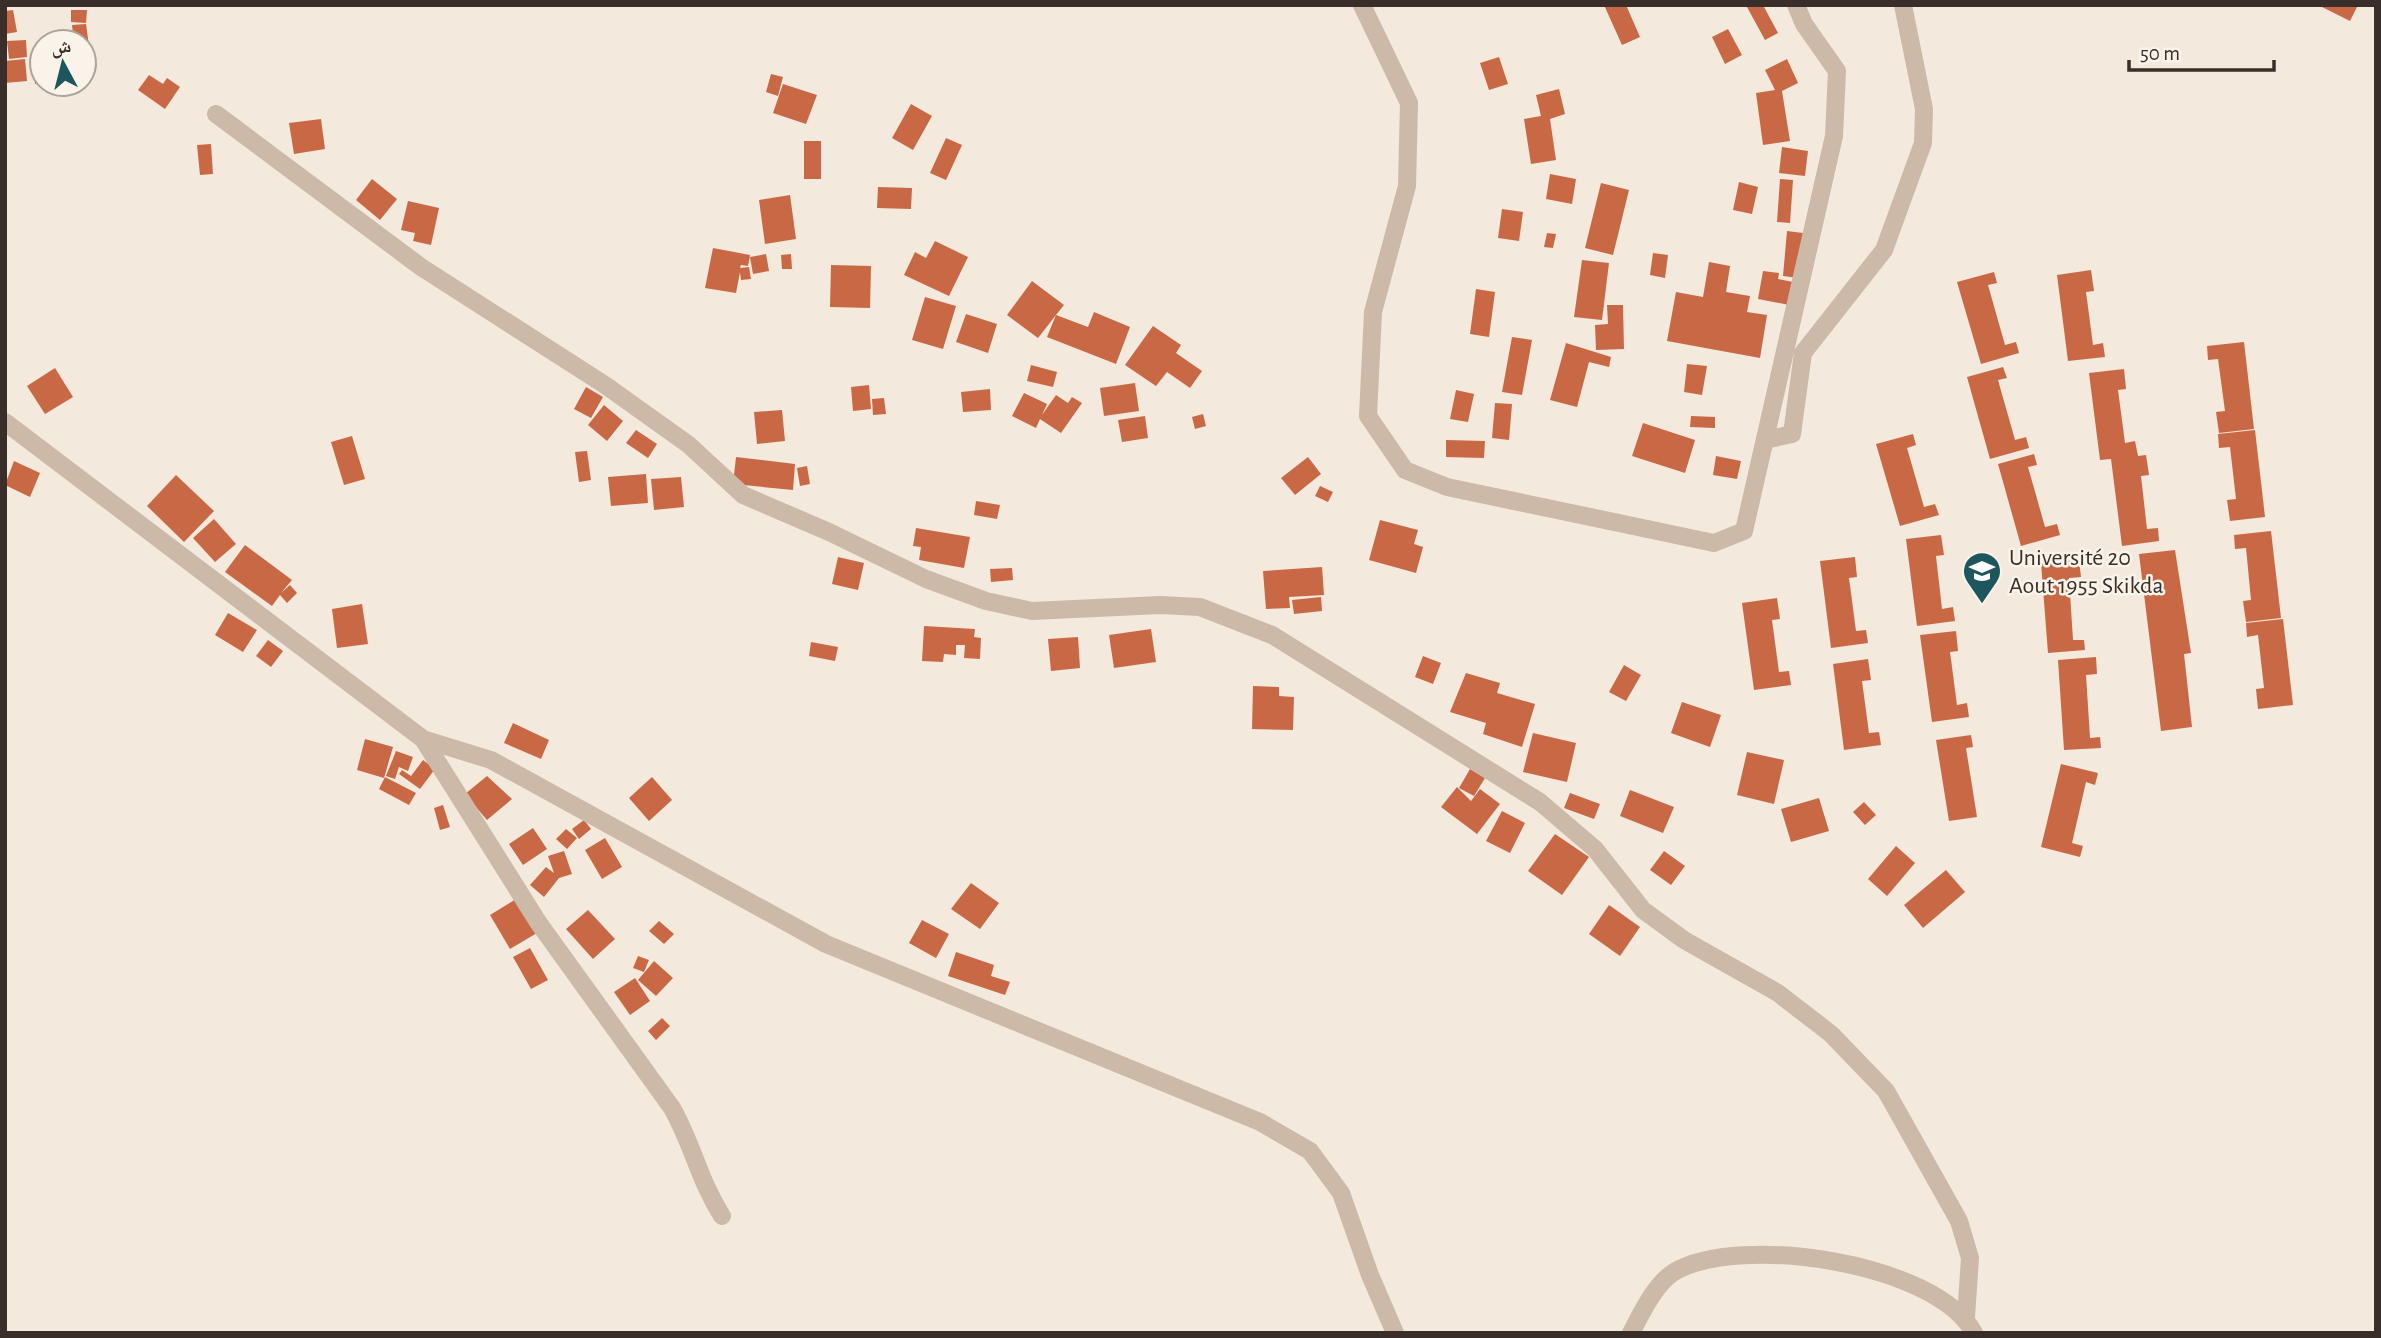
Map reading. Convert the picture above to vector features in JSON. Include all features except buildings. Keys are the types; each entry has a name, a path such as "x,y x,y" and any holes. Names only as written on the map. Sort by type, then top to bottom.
{"street":[{"path":"1362,5 1409,103 1407,186 1373,312 1368,416 1405,470 1447,487 1714,543 1744,531 1834,136 1837,71 1804,24 1796,5"},
{"path":"1765,440 1792,434 1803,353 1884,250 1923,143 1924,109 1903,5"},
{"path":"216,114 421,267 605,385 689,445 743,495 829,531 926,579 986,601 1032,611 1160,605 1200,607 1272,635 1541,802 1595,849 1643,910 1684,940 1777,993 1831,1034 1886,1091 1959,1221 1970,1258 1970,1325"},
{"path":"5,422 423,740 538,922 672,1108 685,1131 704,1186 722,1216"},
{"path":"423,740 491,760 826,944 1260,1122 1310,1151 1341,1193 1370,1275 1395,1333"},
{"path":"1631,1333 1645,1306 1672,1273 1703,1261 1743,1254 1807,1255 1897,1278 1970,1325"}],"place":[{"name":"Université 20 Aout 1955 Skikda","path":"1982,605"}]}
